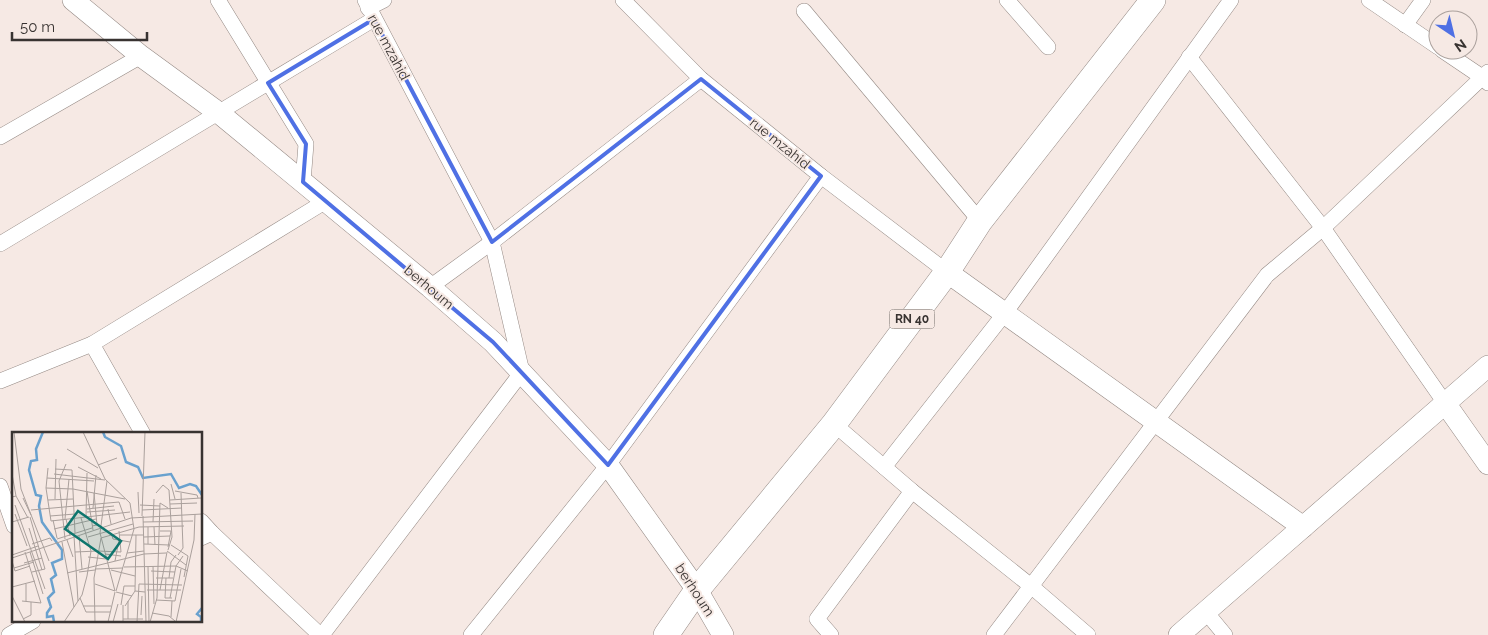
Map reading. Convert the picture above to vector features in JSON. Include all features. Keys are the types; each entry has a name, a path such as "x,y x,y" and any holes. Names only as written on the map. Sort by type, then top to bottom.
{"main road":[{"name":"RN 40","path":"666,635 697,590 834,424 947,272 980,221 1153,0"}],"street":[{"name":"berhoum","path":"73,0 140,56 219,113 430,287 493,342 608,465 697,590 723,635"},
{"path":"218,0 306,144 303,182"},
{"path":"0,244 268,83 384,0"},
{"name":"rue mzahid","path":"623,0 701,79 821,176 947,272"},
{"path":"1007,0 1048,47"},
{"path":"884,467 1005,313 1231,0"},
{"path":"1369,0 1428,40"},
{"path":"1405,24 1423,0"},
{"name":"rue mzahid","path":"369,9 492,242 522,372"},
{"path":"804,11 980,221"},
{"path":"0,137 140,56"},
{"path":"1189,57 1323,228 1488,464"},
{"path":"994,635 1267,275 1323,228 1486,78 1458,60"},
{"path":"430,287 492,242 701,79"},
{"path":"471,635 608,465 821,176"},
{"path":"0,382 92,344 326,201"},
{"path":"947,272 1303,527"},
{"path":"92,344 142,432"},
{"path":"1179,635 1488,366"},
{"path":"202,522 207,535 321,635 522,372"},
{"path":"834,424 912,491 1031,586 1088,635"},
{"path":"0,486 12,520"},
{"path":"832,635 817,619 912,491"},
{"path":"1206,612 1225,635"},
{"path":"9,635 31,622"}],"highlighted area":[{"path":"374,19 492,242 701,79 821,176 608,465 493,342 303,182 306,144 268,83"}]}
